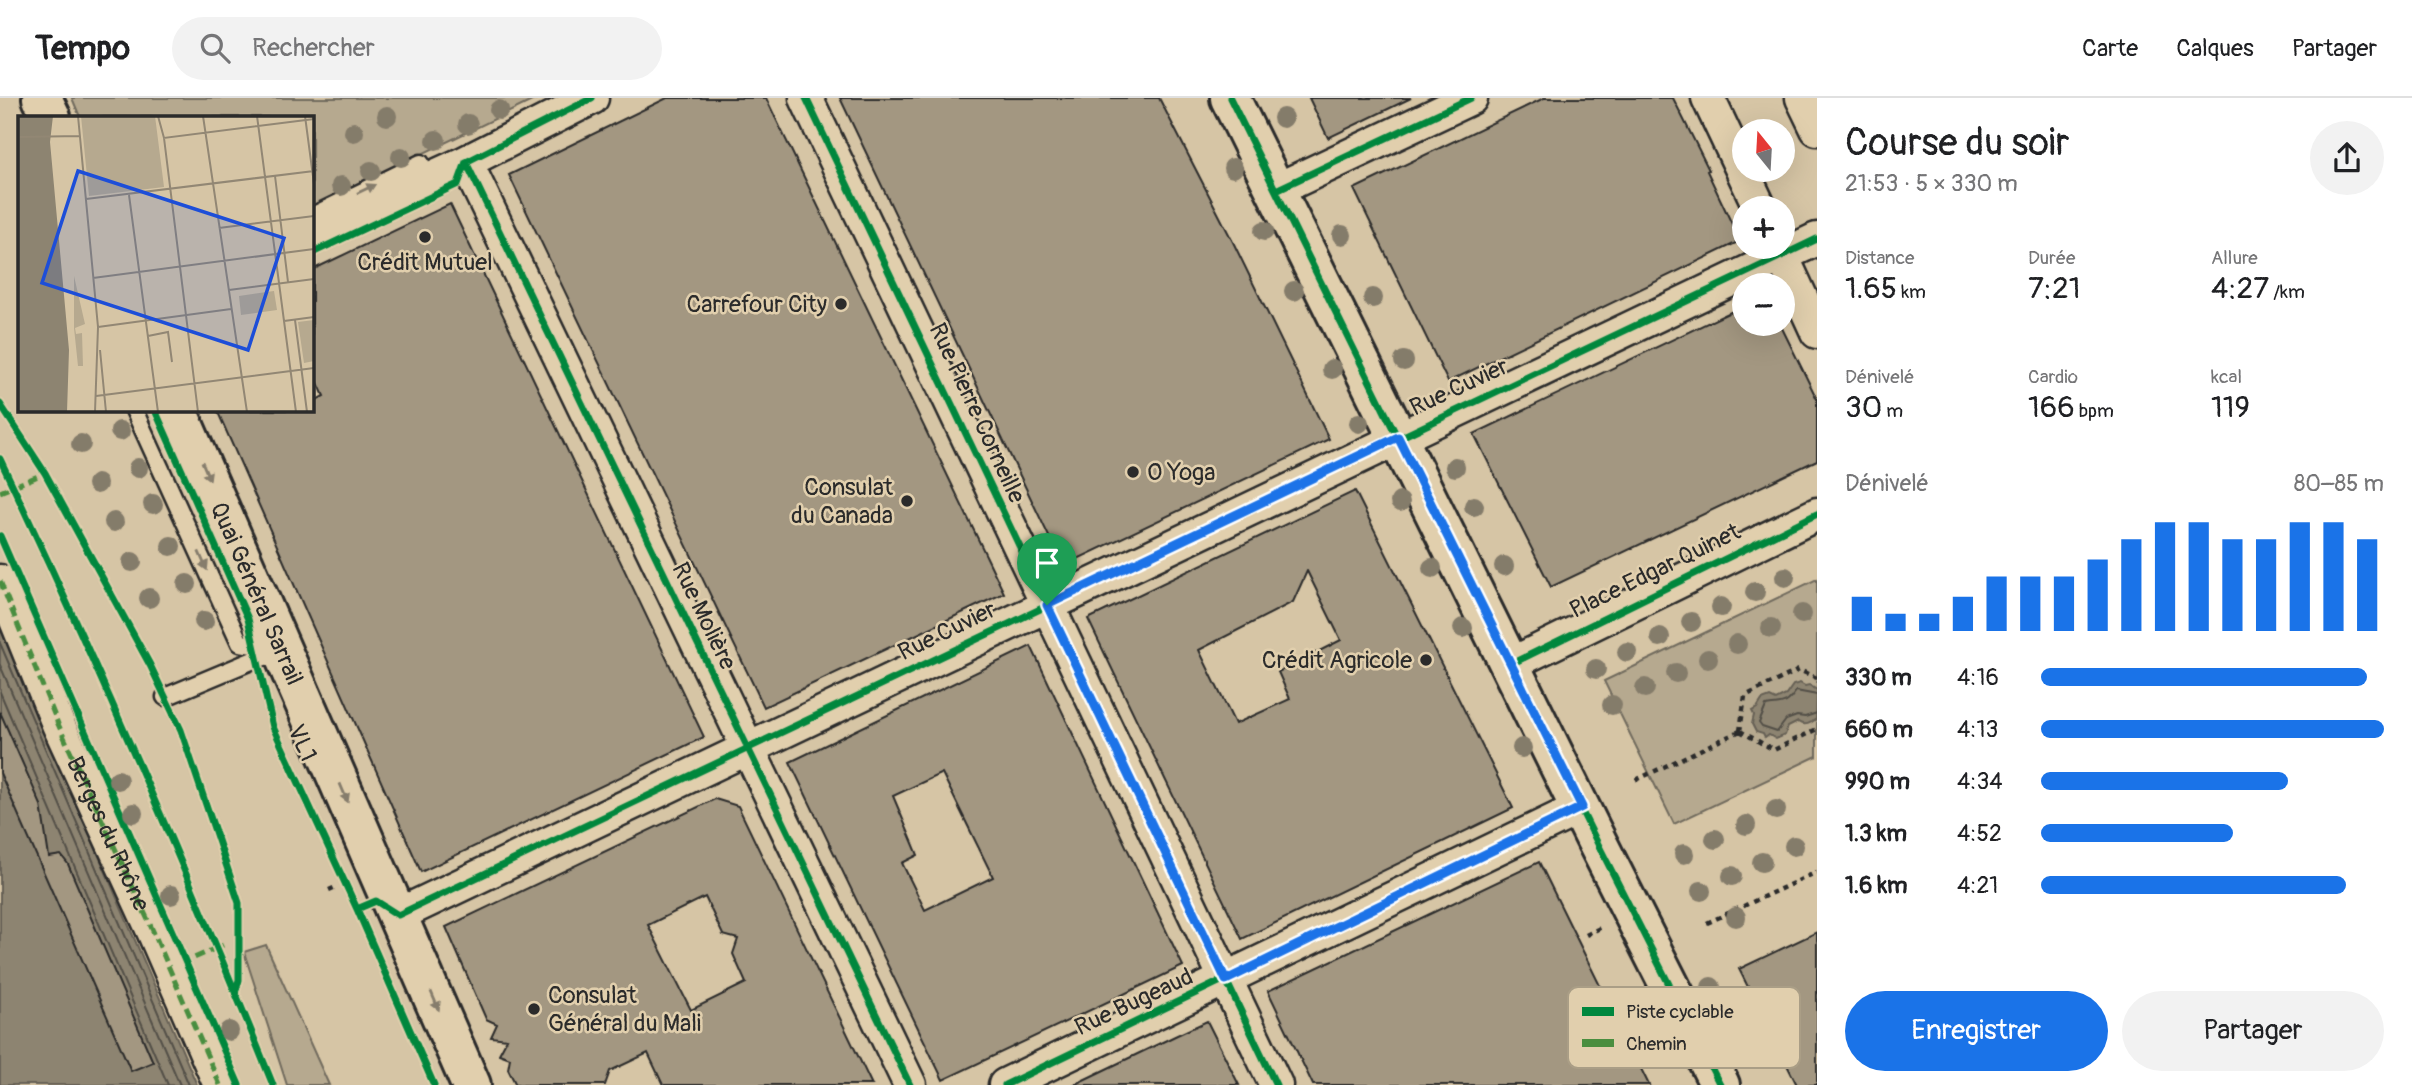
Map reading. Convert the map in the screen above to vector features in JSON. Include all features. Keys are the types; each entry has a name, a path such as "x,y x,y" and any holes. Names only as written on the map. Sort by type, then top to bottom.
{"main road":[{"path":"43,98 51,116"},
{"path":"1230,98 1671,987"},
{"name":"Quai Général Sarrail","path":"177,411 471,1085"},
{"path":"1712,1068 1720,1085"}],"street":[{"path":"313,232 466,162 592,98"},
{"name":"Rue Pierre Corneille","path":"806,98 1276,1085"},
{"path":"1276,190 1471,98"},
{"path":"1708,98 1754,196"},
{"path":"1802,98 1817,129"},
{"name":"Rue Molière","path":"466,162 910,1085"},
{"name":"Rue Cuvier","path":"1795,246 1817,239"},
{"name":"Rue Cuvier","path":"398,915 1398,437 1764,259"},
{"path":"1784,259 1817,332"},
{"name":"Place Edgar Quinet","path":"1511,664 1817,513"},
{"name":"Berges du Rhône","path":"0,581 58,724 220,1085"},
{"name":"Rue Bugeaud","path":"1005,1085 1582,807"}],"lane":[{"path":"313,216 421,163"},
{"path":"134,411 240,643 283,651"},
{"path":"165,697 256,659 283,651"}],"path":[{"path":"1740,731 1745,696 1799,670 1817,678"},
{"path":"1740,731 1774,750 1817,729"},
{"path":"1636,780 1740,731"},
{"path":"1707,923 1817,872"},
{"path":"329,890 336,887"},
{"path":"1586,935 1597,930"}],"shaded area":[{"path":"72,98 538,98 313,207 313,116 80,116"},
{"path":"1817,579 1817,756 1674,824 1604,681"},
{"path":"266,945 329,1085 287,1085 244,952"}],"water":[{"path":"0,625 197,1085 0,1085"},
{"path":"1800,683 1817,690 1816,719 1810,723 1798,722 1788,727 1785,735 1776,739 1769,735 1765,738 1763,734 1756,732 1752,724 1752,711 1762,700 1770,697 1776,700 1786,695 1793,685"}],"building":[{"path":"667,98 766,98 1004,593 764,707 509,175"},
{"path":"840,98 1159,98 1329,439 1063,566"},
{"path":"1309,98 1411,98 1328,138"},
{"path":"1544,98 1673,98 1732,224 1732,245 1448,382 1354,189"},
{"path":"450,204 704,737 421,872 217,411 313,411 313,402 324,396 313,372 313,270"},
{"path":"1732,311 1732,336 1786,336 1817,399 1817,460 1551,587 1474,434"},
{"path":"1355,491 1513,808 1242,939 1088,619","holes":["1307,571 1341,640 1278,672 1290,699 1235,724 1199,650 1293,602"]},
{"path":"1031,646 1183,966 943,1080 790,762","holes":["942,773 993,877 925,910 902,863 918,855 893,796"]},
{"path":"0,712 41,805 49,857 61,855 68,864 153,1062 131,1071 0,773"},
{"path":"715,799 738,806 872,1085 663,1085 648,1053 610,1071 605,1085 516,1085 508,1069 510,1058 499,1054 507,1039 491,1037 497,1024 486,1019 446,927","holes":["705,897 723,935 738,939 733,954 746,983 691,1010 648,925"]},
{"path":"1539,862 1601,987 1568,987 1568,1068 1641,1068 1649,1085 1313,1085 1268,991"},
{"path":"1817,932 1817,1085 1797,1085 1788,1068 1800,1068 1800,987 1748,987 1739,969"},
{"path":"1207,1021 1239,1085 1073,1085 1175,1036"}],"marked path":[{"path":"0,492 45,473"},
{"path":"0,581 58,724 220,1085"},
{"path":"181,964 223,945"}],"cycle path":[{"path":"466,162 592,98"},
{"path":"806,98 1276,1085"},
{"path":"1230,98 1670,987"},
{"path":"1276,190 1471,98"},
{"path":"466,162 910,1085"},
{"path":"313,253 458,184 466,162"},
{"path":"357,909 376,901 398,915 1817,239"},
{"path":"0,404 45,473 150,665 181,730 239,903 239,980 236,990"},
{"name":"VL1","path":"155,411 248,619 273,727 434,1085"},
{"path":"0,459 141,770 273,1085"},
{"path":"1511,664 1817,514"},
{"path":"0,536 239,1085"},
{"path":"1005,1085 1582,807"},
{"path":"1711,1068 1720,1085"}],"place":[{"name":"Crédit Mutuel","path":"425,237"},
{"name":"Carrefour City","path":"841,304"},
{"name":"O Yoga","path":"1133,472"},
{"name":"Consulat du Canada","path":"907,501"},
{"name":"Crédit Agricole","path":"1426,660"},
{"name":"Consulat Général du Mali","path":"534,1009"}],"route":[{"path":"1398,437 1582,807 1226,980 1047,605 1398,437"}]}
